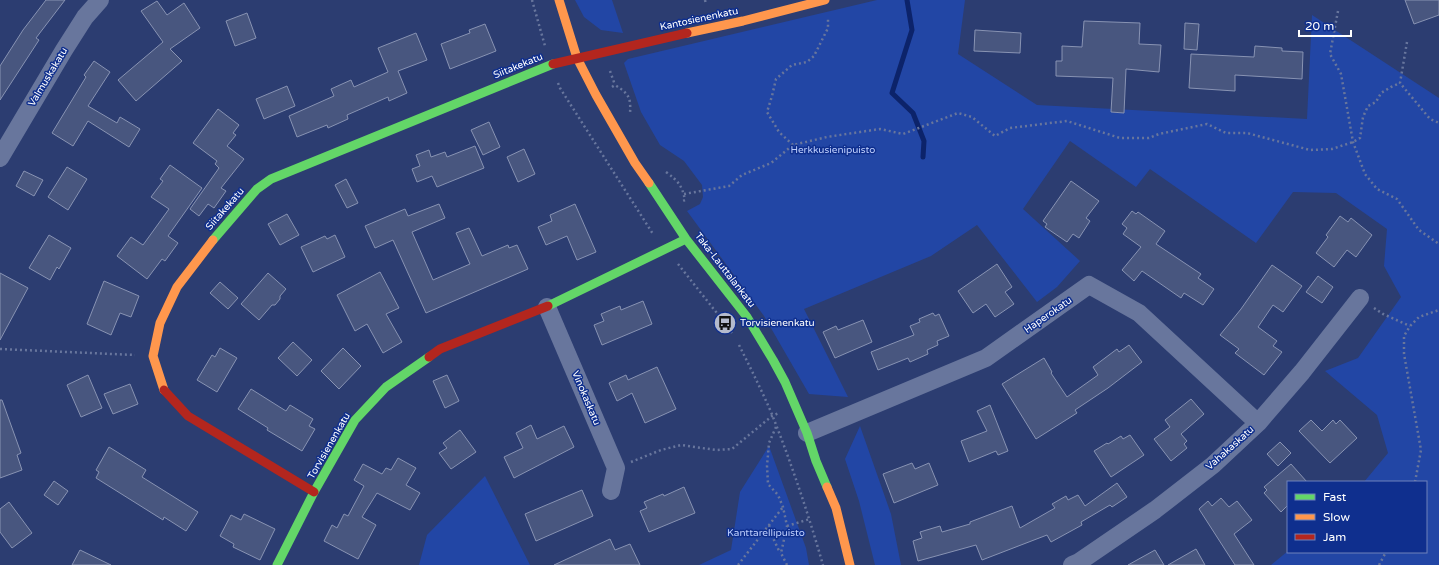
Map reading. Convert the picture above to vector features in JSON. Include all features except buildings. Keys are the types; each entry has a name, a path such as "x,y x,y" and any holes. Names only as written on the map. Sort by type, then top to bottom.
{"street":[{"name":"Valmuskakatu","path":"0,158 64,50 85,17 100,0"},
{"name":"Taka-Lauttalankatu","path":"559,0 578,58 596,95 635,163 686,239 747,317 782,376 807,432 816,461 836,508 850,565"},
{"name":"Kantosienenkatu","path":"578,58 743,21 825,0"},
{"name":"Siitakekatu","path":"314,492 188,416 164,390 153,356 160,323 177,287 203,251 261,186 271,179 551,64 578,58"},
{"name":"Torvisienenkatu","path":"278,565 314,492 355,420 386,387 440,349 547,307 686,239"},
{"name":"Haperokatu","path":"807,432 986,358 1089,285 1138,313 1258,423"},
{"name":"Vahakaskatu","path":"1072,565 1079,562 1155,510 1213,464 1258,423 1302,372 1360,298"},
{"name":"Vinokaskatu","path":"547,307 616,468"},
{"path":"611,491 616,468"}],"path":[{"path":"532,0 551,64 560,88 650,229 733,334"},
{"path":"705,0 706,4"},
{"path":"1338,10 1330,54 1341,74 1353,142 1366,174 1377,189 1397,199 1419,230 1439,244"},
{"path":"793,145 779,132 766,112 776,79 792,65 807,62 814,56 828,28 828,14"},
{"path":"1407,42 1400,83 1430,119 1439,123"},
{"path":"684,194 729,186 742,175 771,163 793,145 827,137 880,129 903,134 958,113 972,116 995,136 1010,128 1067,121 1120,138 1149,138 1158,134 1207,124 1226,133 1247,134 1310,150 1332,149 1360,138 1363,117 1368,106 1376,102 1381,93 1400,83"},
{"path":"1360,298 1383,314 1410,326"},
{"path":"1415,481 1421,450 1404,354 1404,336 1418,317 1439,310"},
{"path":"737,340 776,426 810,519 823,565"},
{"path":"0,348 153,356"},
{"path":"616,468 661,450 681,445 716,450 732,449 772,416"},
{"path":"776,426 769,443 768,484 778,495 783,507 787,526 781,553"},
{"path":"738,565 783,507"},
{"path":"787,526 810,519"},
{"path":"769,525 774,540 787,565"},
{"path":"1379,565 1385,553"}],"green space":[{"path":"575,0 612,0 623,33 601,30 584,17"},
{"name":"Herkkusienipuisto","path":"877,0 965,0 958,54 1037,105 1307,119 1312,15 1439,98 1439,565 1271,565 1287,552 1427,553 1427,481 1365,481 1388,453 1377,415 1325,371 1358,358 1401,297 1384,266 1387,229 1336,193 1293,192 1256,243 1150,169 1136,187 1070,141 1023,209 1080,261 1057,287 1037,302 977,225 931,256 804,309 848,397 809,394 764,316 687,211 700,204 703,197 702,185 684,161 660,145 641,112 624,63 628,59"},
{"path":"860,426 891,514 901,565 875,565 859,501 845,459"},
{"name":"Kanttarellipuisto","path":"769,446 806,548 809,565 699,565 731,550 740,492"},
{"path":"485,476 530,565 419,565 427,535"}],"waterway":[{"path":"907,0 912,30 892,93 913,113 924,141 923,157"}],"traffic: fast":[{"path":"213,240 257,189 271,179 553,64"},
{"path":"649,183 686,239 747,317 773,360 785,382 807,433 816,461 827,487"},
{"path":"548,306 686,239"},
{"path":"277,565 314,492 355,420 386,387 429,357"}],"traffic: slow":[{"path":"559,0 577,58 596,95 635,163 649,183"},
{"path":"687,33 743,21 825,0"},
{"path":"164,390 153,356 160,323 177,287 213,240"},
{"path":"827,487 836,508 850,565"}],"traffic: jam":[{"path":"553,64 687,33"},
{"path":"429,357 440,349 548,306"},
{"path":"164,390 188,416 314,492"}],"place":[{"name":"Torvisienenkatu","path":"725,323"}]}
